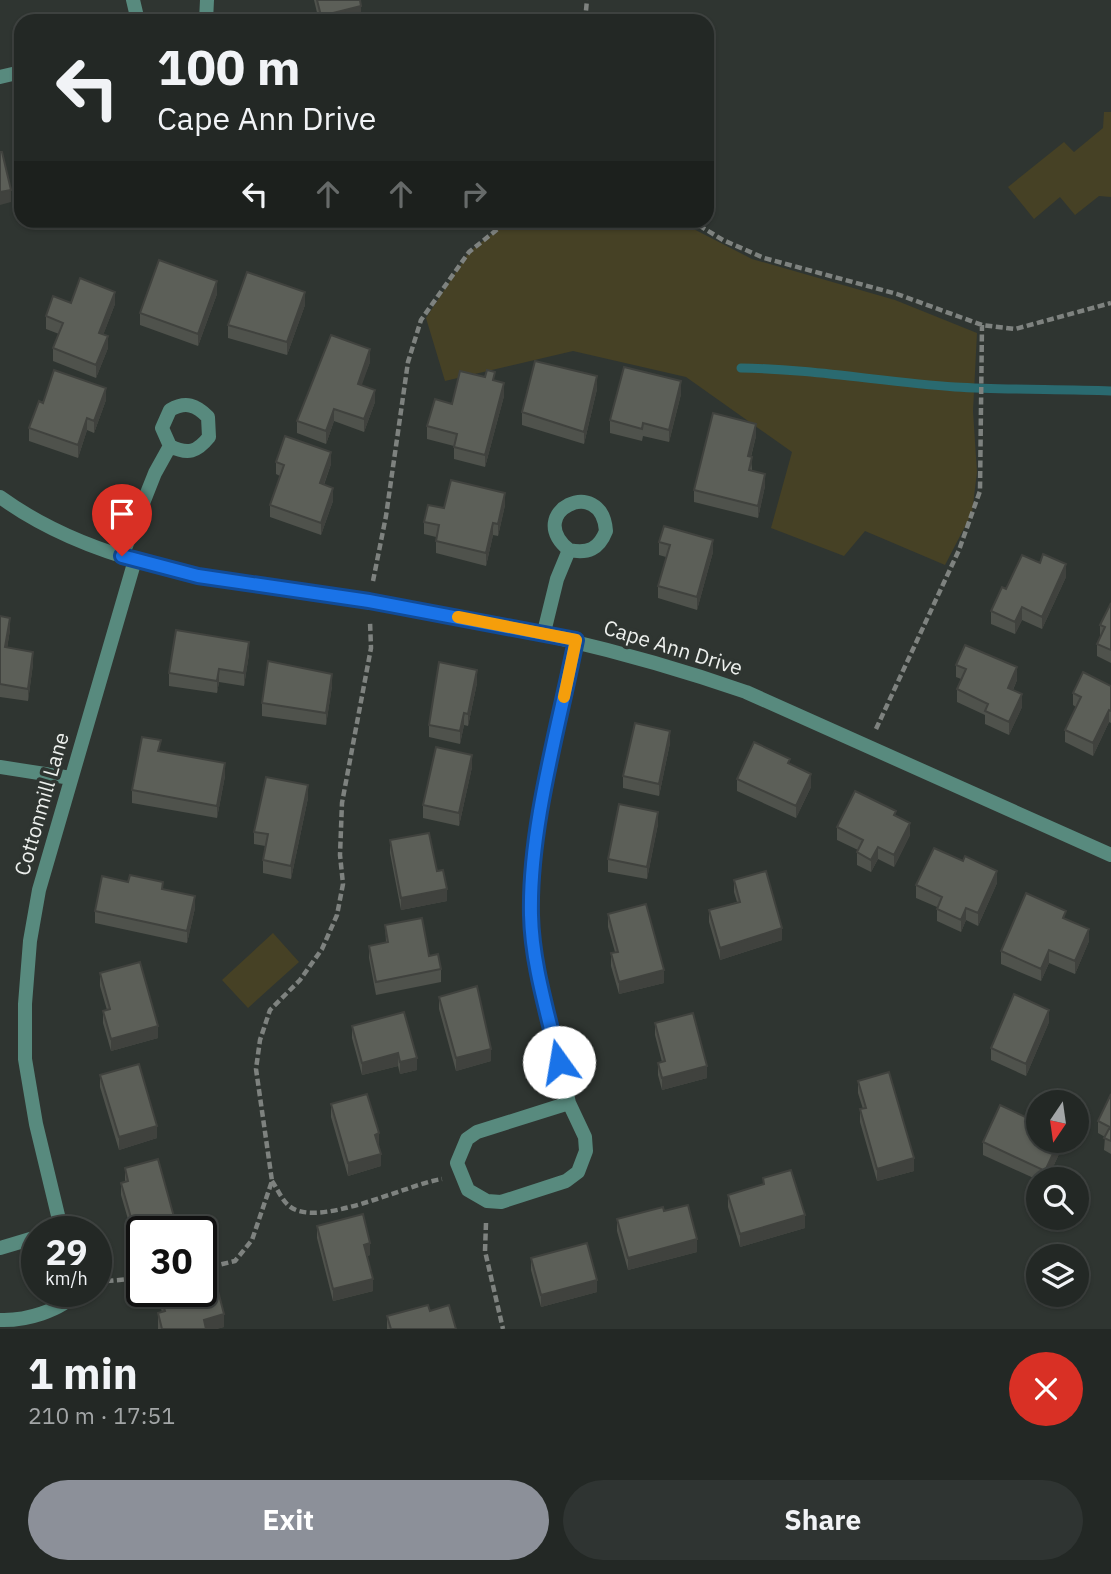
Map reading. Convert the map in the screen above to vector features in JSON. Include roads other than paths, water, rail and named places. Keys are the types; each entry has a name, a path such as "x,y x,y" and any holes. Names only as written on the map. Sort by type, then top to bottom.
{"street":[{"name":"Cottonmill Lane","path":"56,1216 25,1059 25,1004 30,941 39,890 145,495 170,446"},
{"name":"Cape Ann Drive","path":"0,497 51,527 128,558 198,576 369,601 544,632 746,692 1111,855"},
{"path":"544,632 557,579 569,550"},
{"path":"569,1103 477,1132 460,1150 457,1164 460,1177 468,1190 487,1201 501,1202 566,1181 578,1172 586,1151 585,1137 569,1103 538,971 531,915 540,817 576,640"},
{"path":"0,767 71,778"},
{"path":"0,1248 21,1242"},
{"path":"0,1320 57,1307"}],"waterway":[{"path":"741,368 955,387 1111,391"}]}
